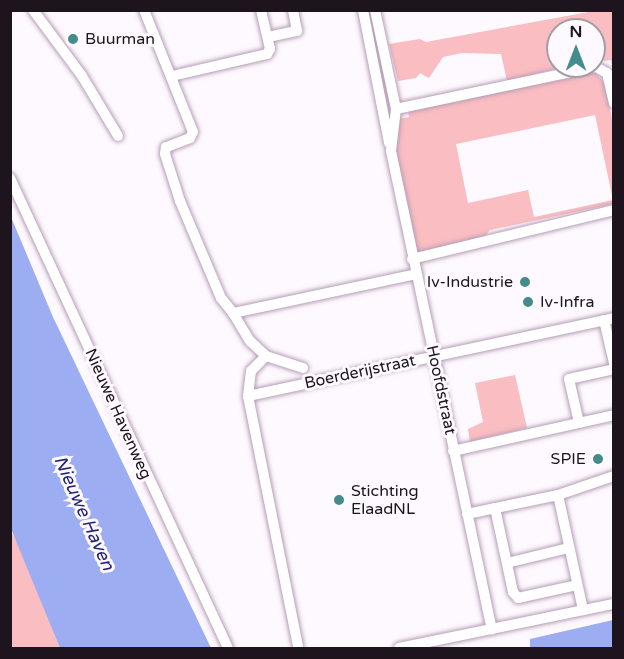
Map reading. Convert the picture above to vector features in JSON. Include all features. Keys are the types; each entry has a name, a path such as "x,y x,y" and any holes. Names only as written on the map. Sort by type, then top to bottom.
{"street":[{"path":"33,10 82,76 118,136"},
{"path":"144,10 172,76 193,136 169,145 165,154 180,201 221,298 250,341 266,356 303,368"},
{"path":"172,76 267,54 270,49 261,10"},
{"path":"268,37 297,31 293,10"},
{"name":"Hoofdstraat","path":"363,10 372,66 412,259 492,629"},
{"name":"Hoofdstraat","path":"375,10 396,109 391,151"},
{"path":"368,35 379,32"},
{"path":"396,109 596,67 607,73 614,103"},
{"name":"Nieuwe Havenweg","path":"10,178 228,648"},
{"path":"412,259 614,210"},
{"path":"233,313 416,274"},
{"path":"609,319 614,363"},
{"name":"Boerderijstraat","path":"248,396 609,319"},
{"path":"266,356 251,372 248,396 296,648"},
{"path":"579,423 569,379 614,369"},
{"path":"453,451 614,415"},
{"path":"467,514 558,495 614,476"},
{"path":"558,495 583,610"},
{"path":"495,508 513,592 518,598 577,585"},
{"path":"507,563 569,549"},
{"path":"399,648 614,604"}],"shaded area":[{"path":"594,11 613,11 613,74 611,60 606,61 606,18 556,18"},
{"path":"546,20 546,71 507,81 501,54 462,53 443,57 429,78 420,73 416,78 398,81 389,44 420,39 426,42"},
{"path":"570,78 600,78 604,82 613,123 613,200 613,204 490,230 485,236 417,253 395,151 399,119 409,117 408,111","holes":["595,115 613,200 534,217 528,190 468,203 456,144"]},
{"path":"515,375 527,428 470,442 468,429 483,422 475,383"},
{"path":"10,529 23,555 60,648 11,648"}],"water":[{"name":"Nieuwe Haven","path":"11,217 53,317 211,648 60,648 11,529"},
{"path":"613,620 613,648 530,648 530,639"}],"place":[{"name":"Buurman","path":"73,39"},
{"name":"Iv-Industrie","path":"525,282"},
{"name":"Iv-Infra","path":"528,302"},
{"name":"SPIE","path":"598,459"},
{"name":"Stichting ElaadNL","path":"339,500"}]}
